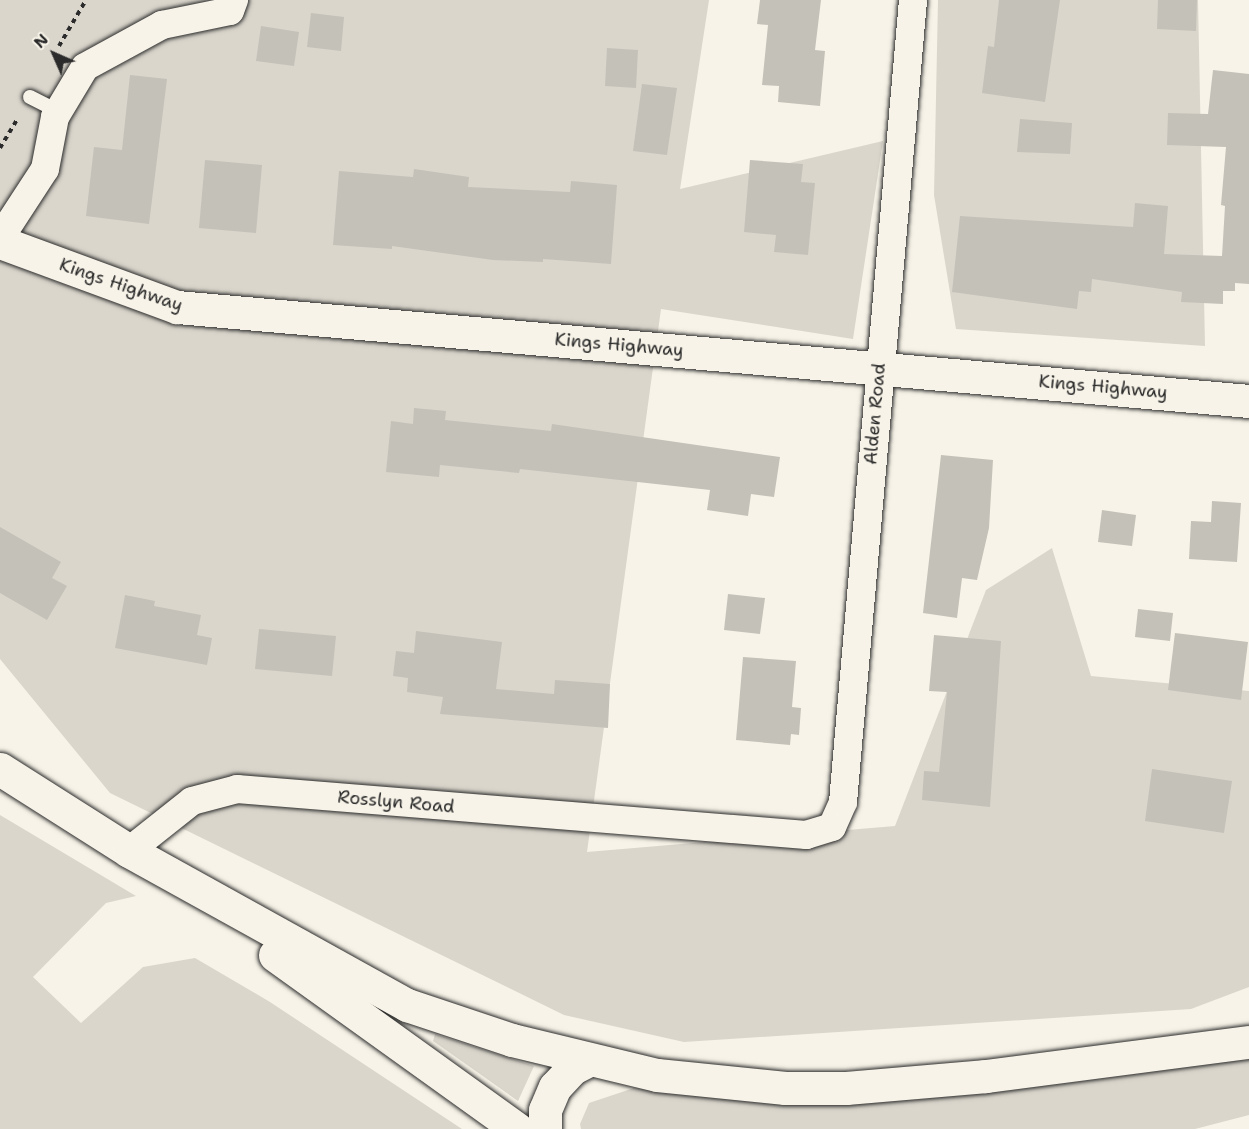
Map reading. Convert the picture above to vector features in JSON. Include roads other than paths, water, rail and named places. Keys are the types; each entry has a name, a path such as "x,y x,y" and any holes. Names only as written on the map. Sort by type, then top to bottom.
{"main road":[{"name":"Kings Highway","path":"0,240 177,307 1249,401"},
{"path":"0,769 129,851 517,1129"},
{"path":"129,851 407,1005 459,1025 588,1060 724,1084 846,1088 986,1077 1249,1042"},
{"path":"545,1129 545,1110 555,1087 573,1068 588,1060"}],"street":[{"path":"0,240 45,169 58,111 85,67 162,25 230,11 234,0"},
{"name":"Alden Road","path":"832,827 843,802 878,367 913,0"},
{"name":"Rosslyn Road","path":"129,851 192,801 237,789 806,835 832,827"}],"lane":[{"path":"30,97 58,111"}]}
